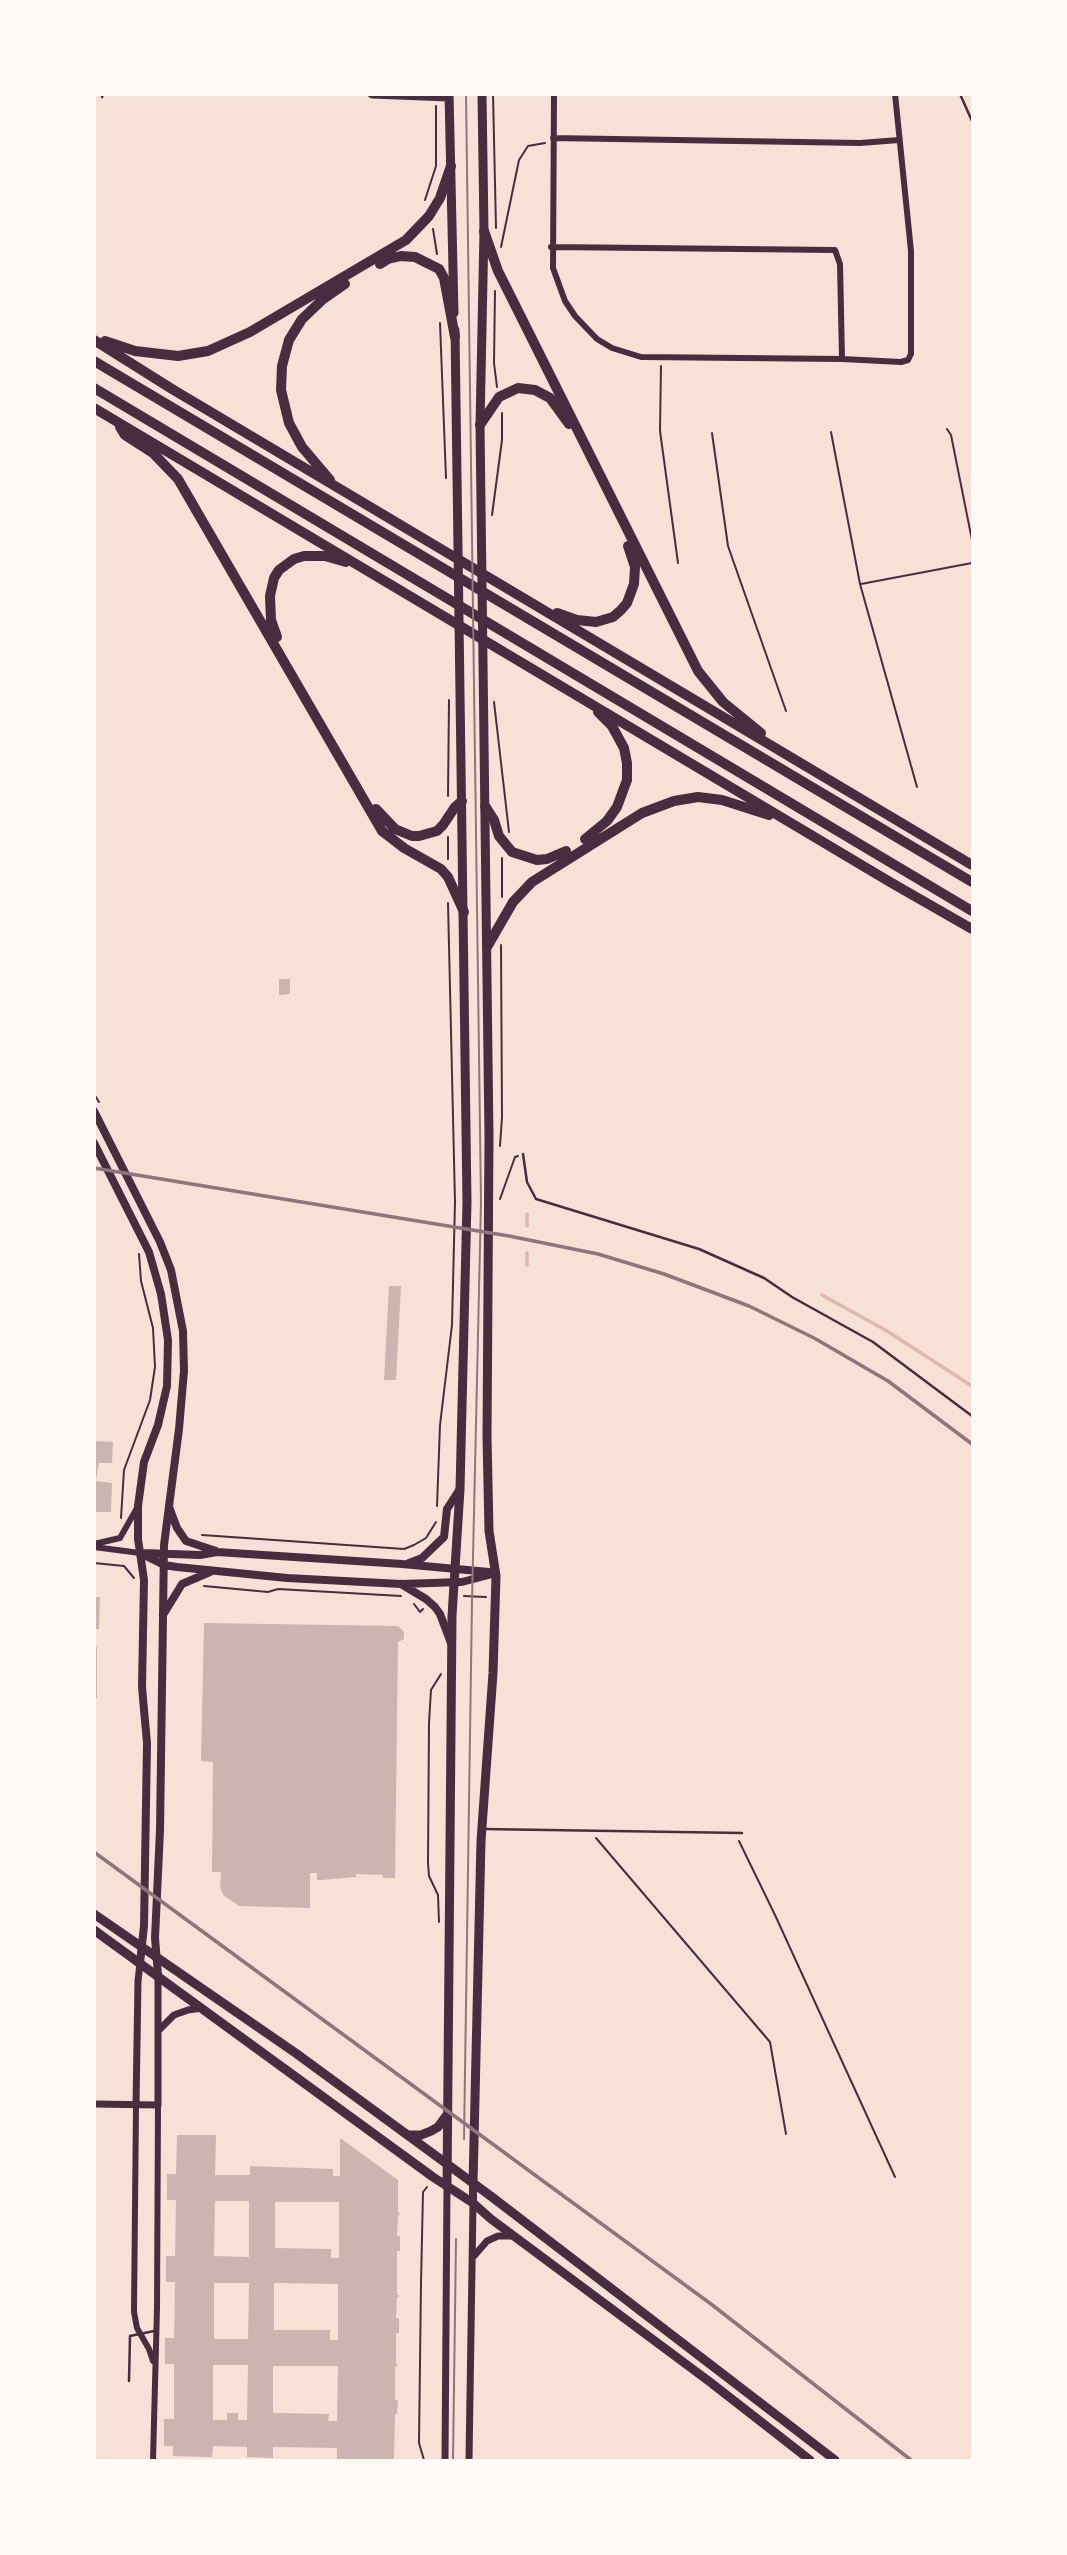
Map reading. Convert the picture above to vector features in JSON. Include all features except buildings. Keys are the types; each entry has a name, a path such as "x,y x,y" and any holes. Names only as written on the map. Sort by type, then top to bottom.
{"highway":[{"path":"94,339 135,351 178,356 208,351 232,341 406,240 429,216 440,198 451,166"},
{"path":"484,231 498,271 698,671 723,702 791,756"},
{"path":"334,485 302,447 289,423 283,404 282,366 289,340 302,318 322,300 388,259 415,257 426,261 442,273 455,337"},
{"path":"94,339 172,389 972,865"},
{"path":"94,360 972,882"},
{"path":"94,388 972,911"},
{"path":"481,425 493,405 507,392 527,388 550,398 573,431 632,556 635,575 632,594 628,603 613,617 605,621 587,621 538,607"},
{"path":"94,408 972,929"},
{"path":"114,419 125,435 153,453 178,480 382,831 404,848 436,864 448,877 464,912"},
{"path":"362,566 325,556 294,559 286,564 271,585 269,607 271,620 282,646 383,818 395,829 412,836 437,831 454,807 462,801"},
{"path":"485,806 504,844 512,852 529,859 547,859 559,855 595,833 607,821 622,796 628,764 624,748 612,726 580,696"},
{"path":"487,947 513,902 531,881 614,829 658,807 685,799 711,798 736,803 792,822"}],"main road":[{"path":"372,94 449,96 460,641 467,1202 460,1489 452,1647 447,2186"},
{"path":"473,2203 482,1829 496,1597 488,1499 488,1263 493,1203 481,555 484,231 482,94"},
{"path":"96,1114 145,1211 171,1270 183,1331 183,1382 165,1527 158,1975"},
{"path":"94,1143 149,1252 158,1279 168,1340 166,1393 144,1462 138,1506 144,1580 142,1687 147,1732 140,1963"},
{"path":"402,1563 422,1558 444,1537 447,1509 460,1489"},
{"path":"169,1507 177,1528 186,1541 217,1552"},
{"path":"140,1553 200,1555 217,1552 402,1563 496,1573"},
{"path":"140,1553 164,1565 217,1570 237,1575 401,1584 454,1583 496,1573"},
{"path":"163,1615 182,1584 217,1570"},
{"path":"401,1584 435,1607 452,1647"},
{"path":"94,1914 157,1956 447,2164 596,2275 634,2308 835,2460"},
{"path":"94,1930 473,2203 810,2460"},
{"path":"407,2135 421,2135 431,2131 438,2127 447,2115"}],"street":[{"path":"554,94 551,247 553,268 558,286 575,316 592,334 612,348 641,357 901,362 908,360 911,354 911,251 895,94"},
{"path":"553,141 860,143 899,140"},
{"path":"551,247 835,250 840,264 842,359"},
{"path":"94,1546 115,1540 125,1531 138,1506"},
{"path":"94,1546 140,1553"},
{"path":"140,1963 134,2312 140,2334 152,2355 154,2371"},
{"path":"153,2460 158,1975"},
{"path":"158,2030 174,2015 203,2008"},
{"path":"94,2104 158,2105"},
{"path":"445,2460 447,2186"},
{"path":"469,2460 473,2203"},
{"path":"472,2260 478,2249 487,2241 498,2236 515,2237"}],"lane":[{"path":"960,94 972,121"},
{"path":"523,1154 527,1182 536,1199 557,1208 699,1249 764,1278 792,1297 873,1342 972,1416"},
{"path":"482,1829 742,1833"},
{"path":"129,2381 130,2336 156,2330"}],"path":[{"path":"493,94 496,234"},
{"path":"498,239 501,249 519,160 524,150 537,143 553,141"},
{"path":"661,357 660,431 678,564"},
{"path":"947,429 951,435 972,540"},
{"path":"831,432 860,584 917,787"},
{"path":"712,433 728,546 786,711"},
{"path":"860,584 972,564"},
{"path":"448,796 450,696"},
{"path":"197,1535 404,1549 426,1538 437,1517 439,1428 451,1347 455,1202 447,819"},
{"path":"493,1203 503,1194 515,1157 523,1154"},
{"path":"125,1531 121,1525 124,1469 150,1400 155,1367 153,1328 141,1281 142,1269 137,1247"},
{"path":"94,1563 124,1566 135,1579"},
{"path":"198,1586 268,1592 278,1589 408,1597"},
{"path":"453,1602 461,1602 461,1596 496,1597"},
{"path":"413,1602 420,1612"},
{"path":"431,1690 428,1863 429,1876 438,1895 438,1920"},
{"path":"594,1831 594,1835 771,2042 786,2133"},
{"path":"735,1834 895,2177"},
{"path":"423,2192 419,2443 424,2460"}],"waterway":[{"path":"527,1214 527,1226"},
{"path":"527,1253 527,1265"},
{"path":"822,1295 887,1331 972,1386"}],"tram line":[{"path":"464,2139 481,1202 466,94"},
{"path":"453,2460 456,2239"}],"railway":[{"path":"94,1168 509,1236 598,1254 664,1274 749,1306 814,1338 888,1381 972,1444"},
{"path":"94,1852 711,2304 911,2460"}]}
